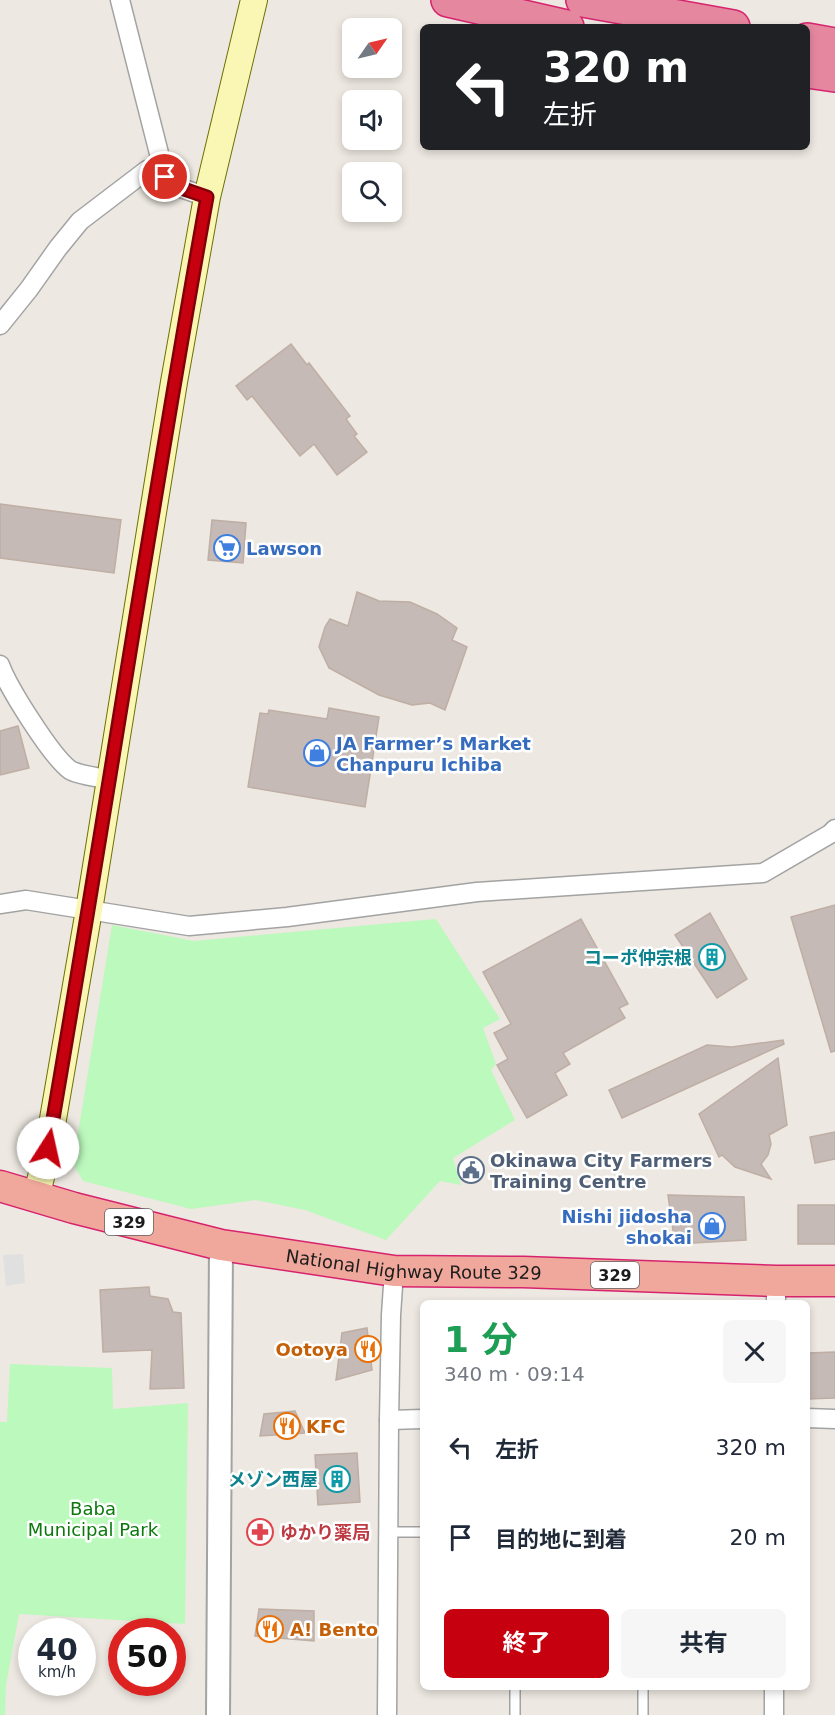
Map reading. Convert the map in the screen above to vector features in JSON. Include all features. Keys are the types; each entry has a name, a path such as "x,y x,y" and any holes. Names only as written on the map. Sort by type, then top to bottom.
{"highway":[{"path":"448,0 554,24"},
{"path":"583,0 716,24"},
{"path":"810,41 835,45"},
{"path":"810,71 835,75"},
{"name":"National Highway Route 329","path":"0,1186 36,1198 221,1245 394,1271 523,1272 776,1292 835,1281"}],"main road":[{"path":"36,1198 48,1148 89,910 172,394 207,197 254,0"}],"street":[{"path":"120,0 165,177"},
{"path":"0,325 80,221 147,170 165,177 181,188 207,197"},
{"path":"0,668 60,762 72,771 110,780"},
{"path":"0,904 26,900 189,926 287,917 477,892 763,873 835,829"},
{"path":"218,1715 221,1245"},
{"path":"387,1715 389,1420 394,1271"},
{"path":"810,1418 835,1419"},
{"path":"389,1420 420,1419"},
{"path":"774,1690 774,1715"}],"lane":[{"path":"388,1532 420,1532"},
{"path":"515,1690 515,1715"},
{"path":"643,1690 643,1715"}],"green space":[{"path":"436,919 500,1019 483,1028 496,1064 491,1070 515,1120 453,1158 461,1185 440,1181 386,1240 305,1210 256,1200 191,1209 83,1181 73,1164 112,925 194,941"},
{"name":"Baba Municipal Park","path":"10,1364 112,1368 113,1409 188,1403 185,1618 108,1619 19,1614 6,1685 5,1715 0,1715 0,1422 7,1422"}],"shaded area":[{"path":"23,1254 25,1283 6,1286 3,1255"}],"building":[{"path":"291,344 307,365 309,363 350,416 346,419 357,434 354,436 367,452 337,475 314,444 300,456 252,396 247,400 236,386"},
{"path":"0,504 121,520 114,573 0,558"},
{"path":"212,520 246,523 243,563 208,560"},
{"path":"357,592 379,601 410,602 437,614 457,628 452,640 467,647 445,710 430,703 412,705 379,695 329,668 319,647 325,627 330,619 348,626"},
{"path":"329,708 379,717 365,807 248,787 260,713 268,714 269,710 327,719"},
{"path":"18,726 29,768 0,775 0,731"},
{"path":"835,905 835,1051 831,1052 791,917"},
{"name":"コーポ仲宗根","path":"710,913 747,979 717,998 675,935"},
{"path":"581,919 628,1004 619,1008 625,1018 563,1053 570,1064 555,1073 567,1095 527,1118 497,1065 508,1059 494,1033 511,1024 483,972"},
{"path":"783,1040 784,1044 622,1118 609,1090 707,1045 732,1047"},
{"path":"778,1058 787,1125 769,1135 771,1144 768,1155 761,1164 771,1179 735,1167 722,1155 719,1157 699,1114"},
{"path":"835,1132 835,1159 815,1163 810,1137"},
{"path":"668,1195 744,1197 746,1240 675,1244"},
{"path":"798,1205 835,1205 835,1244 798,1244"},
{"path":"149,1287 150,1296 168,1299 173,1312 181,1313 184,1388 150,1389 152,1350 103,1352 100,1290"},
{"path":"367,1328 372,1370 336,1380 342,1333"},
{"path":"835,1352 835,1398 810,1399 810,1353"},
{"path":"295,1411 305,1433 260,1436 264,1414"},
{"name":"メゾン西屋","path":"357,1453 360,1502 318,1505 315,1455"},
{"path":"259,1609 314,1611 314,1641 255,1636"}],"place":[{"name":"Lawson","path":"227,548"},
{"name":"JA Farmer’s Market Chanpuru Ichiba","path":"317,753"},
{"name":"コーポ仲宗根","path":"712,957"},
{"name":"Okinawa City Farmers Training Centre","path":"471,1170"},
{"name":"Nishi jidosha shokai","path":"712,1226"},
{"name":"Ootoya","path":"368,1349"},
{"name":"KFC","path":"287,1426"},
{"name":"メゾン西屋","path":"337,1479"},
{"name":"ゆかり薬局","path":"260,1532"},
{"name":"A! Bento","path":"270,1629"}],"route":[{"path":"48,1148 89,910 174,382 207,197 181,188 165,177"}]}
